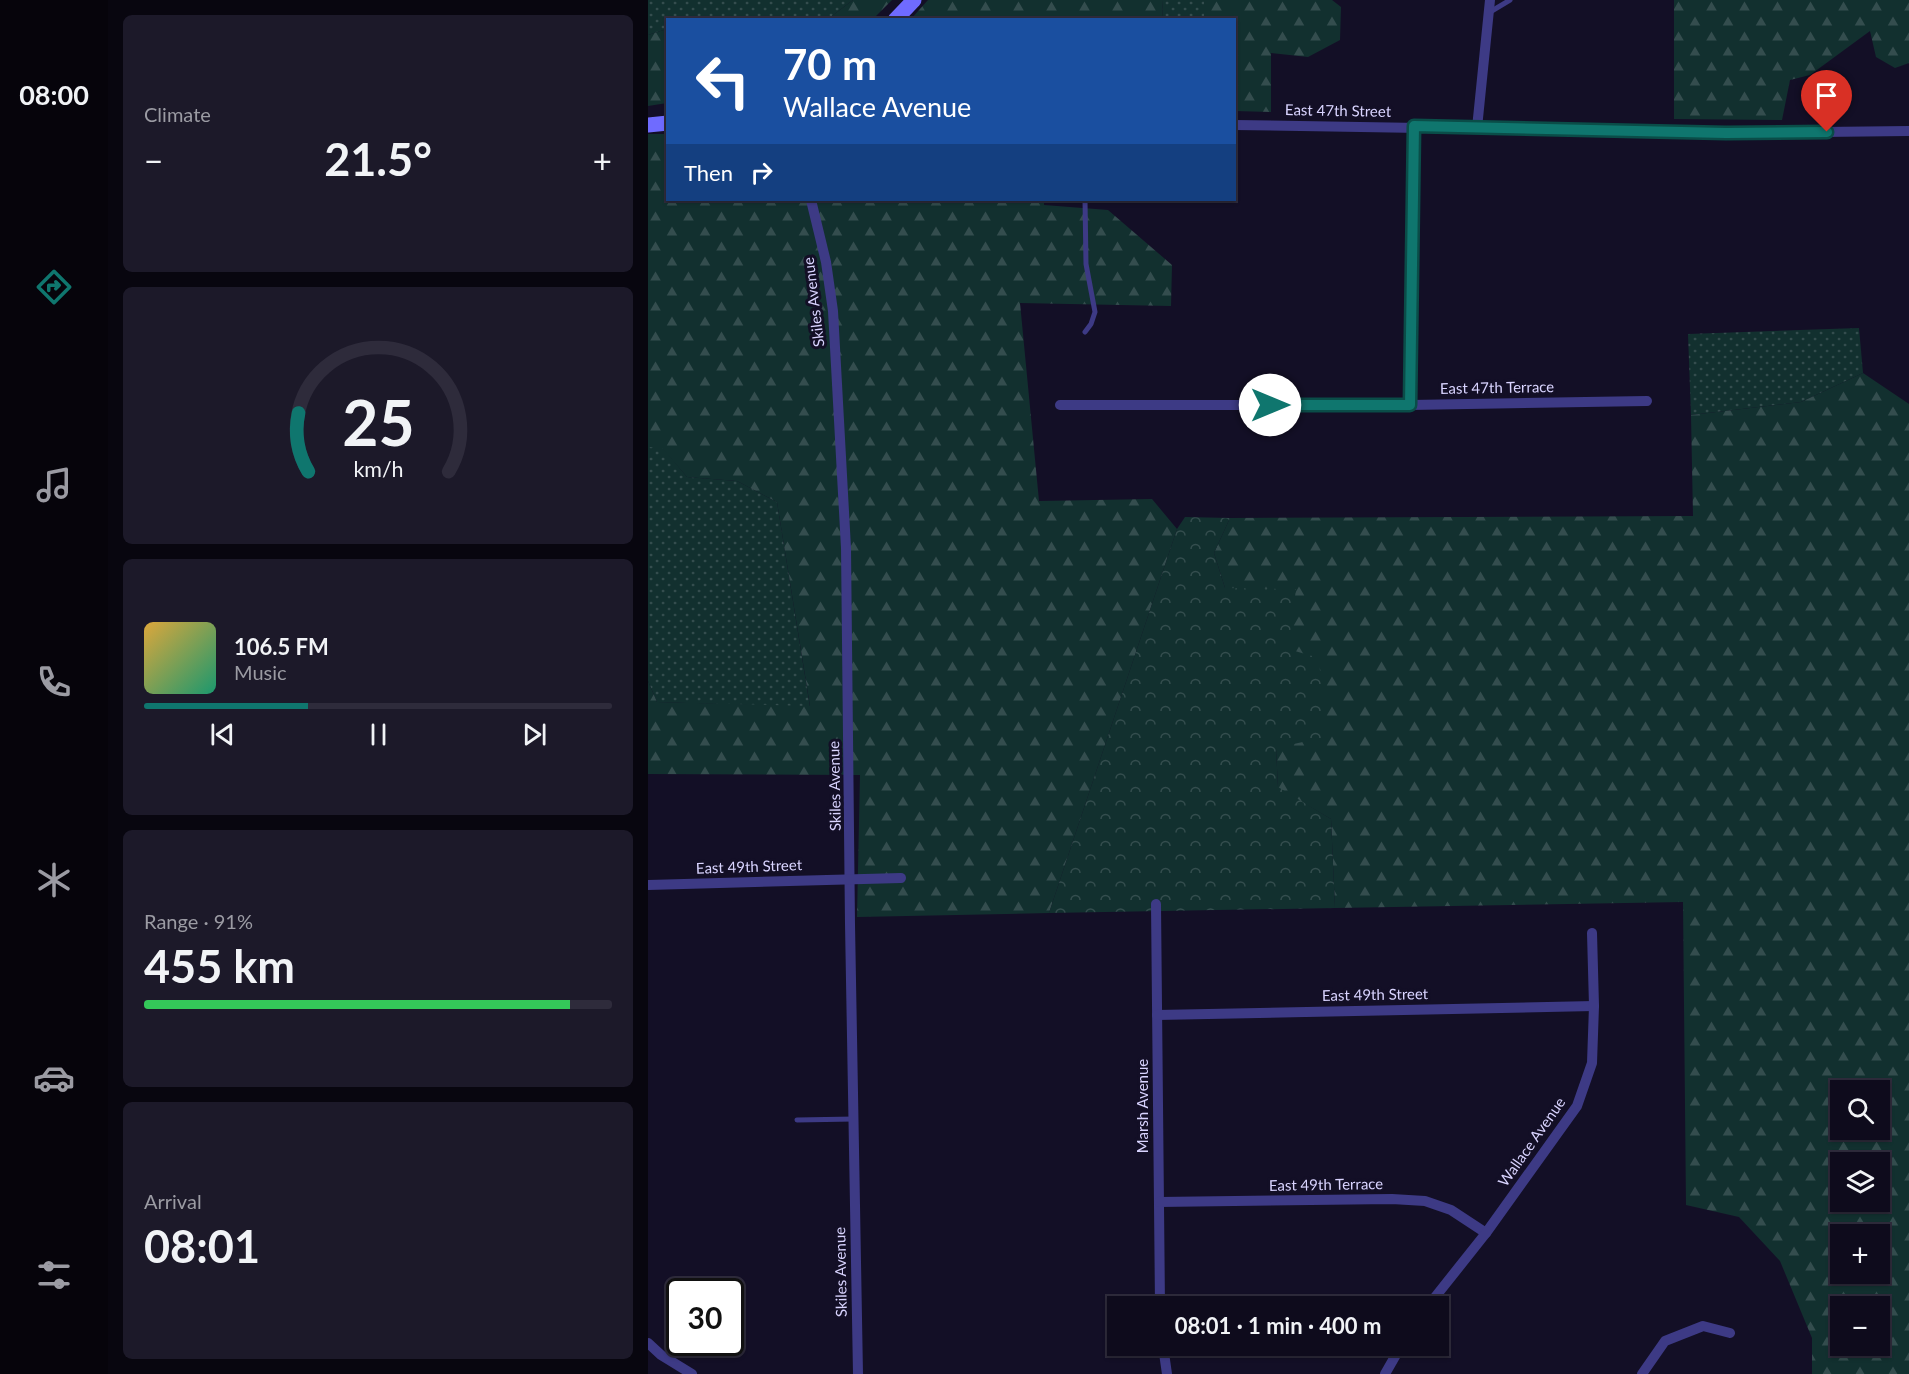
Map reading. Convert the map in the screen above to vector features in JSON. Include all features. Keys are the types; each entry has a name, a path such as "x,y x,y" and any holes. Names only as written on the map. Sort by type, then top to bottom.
{"street":[{"path":"897,18 914,0"},
{"path":"1477,128 1490,0"},
{"path":"648,125 666,123"},
{"name":"East 47th Street","path":"1236,125 1414,126 1726,133 1909,131"},
{"path":"1410,405 1414,126"},
{"name":"Skiles Avenue","path":"811,201 826,262 832,311 846,548 858,1374"},
{"name":"East 47th Terrace","path":"1060,405 1410,405 1647,401"},
{"name":"East 49th Street","path":"648,885 901,878"},
{"name":"Marsh Avenue","path":"1156,904 1160,1296"},
{"name":"Wallace Avenue","path":"1436,1296 1486,1233 1577,1106 1592,1063 1592,933"},
{"name":"East 49th Street","path":"1157,1015 1593,1006"},
{"name":"East 49th Terrace","path":"1159,1202 1392,1199 1425,1201 1451,1209 1486,1233"},
{"path":"1642,1374 1665,1341 1703,1326 1730,1333"},
{"path":"648,1343 661,1355 692,1374"},
{"path":"1164,1356 1167,1374"},
{"path":"1385,1374 1395,1356"}],"lane":[{"path":"1489,13 1510,0"},
{"path":"1085,201 1086,264 1095,312 1085,332"},
{"path":"797,1120 854,1119"}],"green space":[{"path":"648,0 853,0 829,18 666,18 666,29 648,35"},
{"path":"853,0 892,0 874,18 829,18"},
{"path":"928,0 1163,0 1162,18 912,18"},
{"path":"1163,0 1204,0 1204,18 1162,18"},
{"path":"1204,0 1332,0 1341,7 1340,40 1308,57 1271,53 1271,112 1236,111 1236,18 1204,18"},
{"path":"1674,0 1909,0 1909,63 1895,68 1876,57 1870,31 1810,75 1790,80 1782,120 1674,119"},
{"path":"666,29 666,103 648,106 648,35"},
{"path":"648,134 666,134 666,201 1044,201 1044,205 1108,210 1172,265 1171,306 1020,303 1039,501 1152,499 1177,529 1049,913 857,917 860,775 648,774 648,681 657,702 810,706 777,502 737,481 687,477 662,448 648,447"},
{"path":"1859,328 1863,373 1801,402 1691,415 1688,334"},
{"path":"1863,373 1909,404 1909,1374 1812,1374 1812,1338 1780,1261 1739,1217 1686,1205 1683,902 1335,908 1331,819 1278,788 1276,748 1288,649 1225,588 1214,553 1230,518 1693,516 1691,415 1801,402"},
{"path":"648,447 662,447 687,477 737,481 777,502 810,707 657,702 648,681"},
{"path":"1185,517 1230,518 1214,553 1225,588 1296,589 1288,649 1319,658 1325,737 1276,748 1278,787 1331,819 1335,908 1049,913 1177,529"}],"route":[{"path":"1270,405 1410,405 1414,126 1726,133 1827,132"}]}
